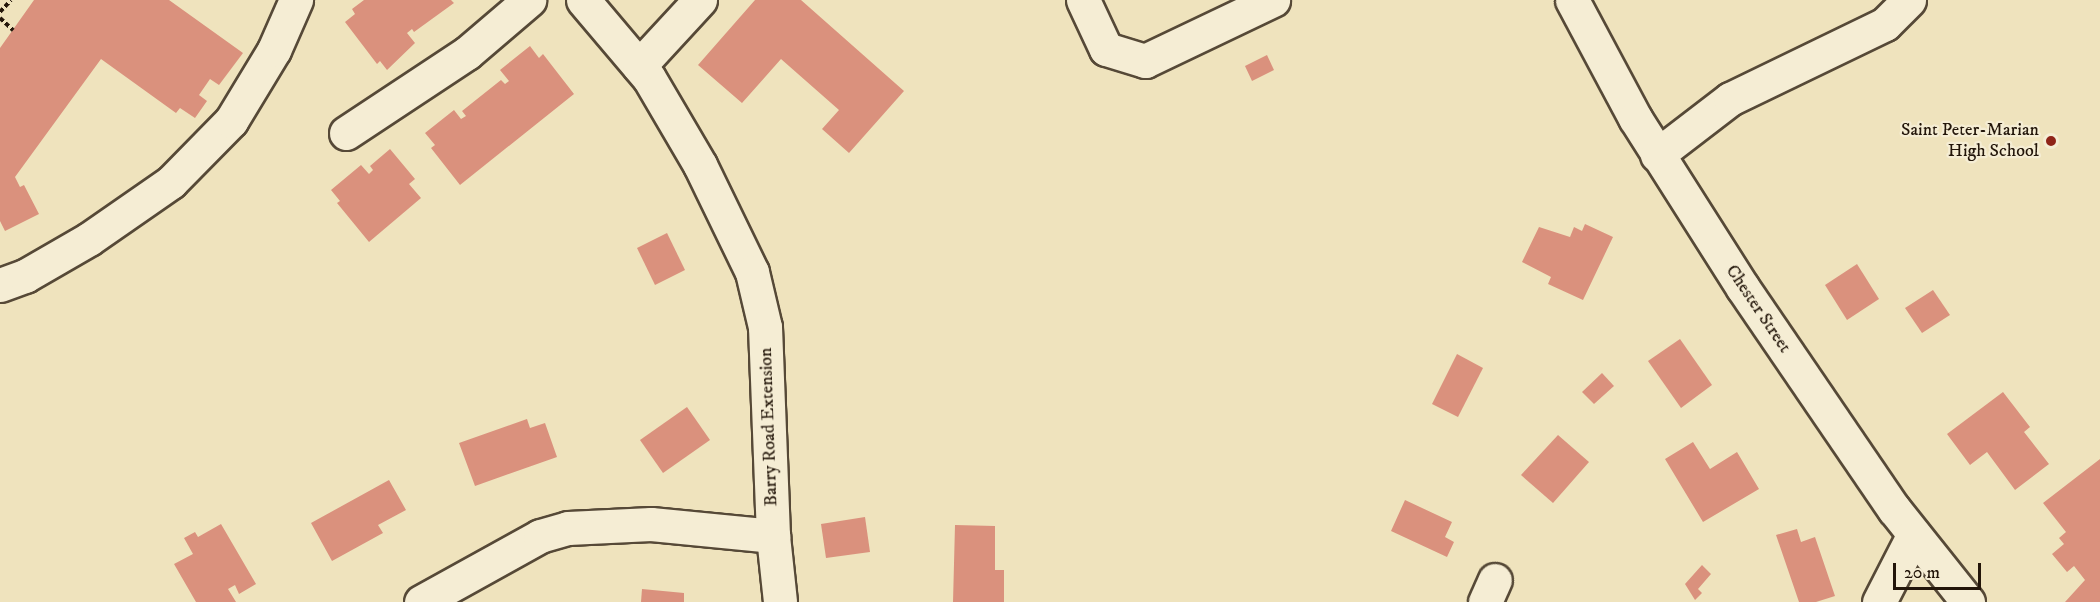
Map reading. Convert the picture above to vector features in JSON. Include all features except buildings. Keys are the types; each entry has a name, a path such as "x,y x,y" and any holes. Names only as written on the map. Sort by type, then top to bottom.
{"street":[{"path":"0,285 25,276 90,239 171,182 231,121 273,50 296,0"},
{"path":"346,133 467,53 529,0"},
{"name":"Barry Road Extension","path":"583,0 639,66 700,165 752,272 765,327 773,536 780,602"},
{"path":"639,66 700,0"},
{"path":"1083,0 1106,49 1146,61 1273,0"},
{"name":"Chester Street","path":"1572,0 1657,155 1743,288 1914,534 1968,602"},
{"path":"1657,155 1730,99 1885,24 1909,0"},
{"path":"421,602 540,536 568,528 651,524 773,536"},
{"path":"1879,602 1914,534"}],"path":[{"path":"0,12 10,0"},
{"path":"0,18 13,30"}],"place":[{"name":"Saint Peter-Marian High School","path":"2051,141"}]}
